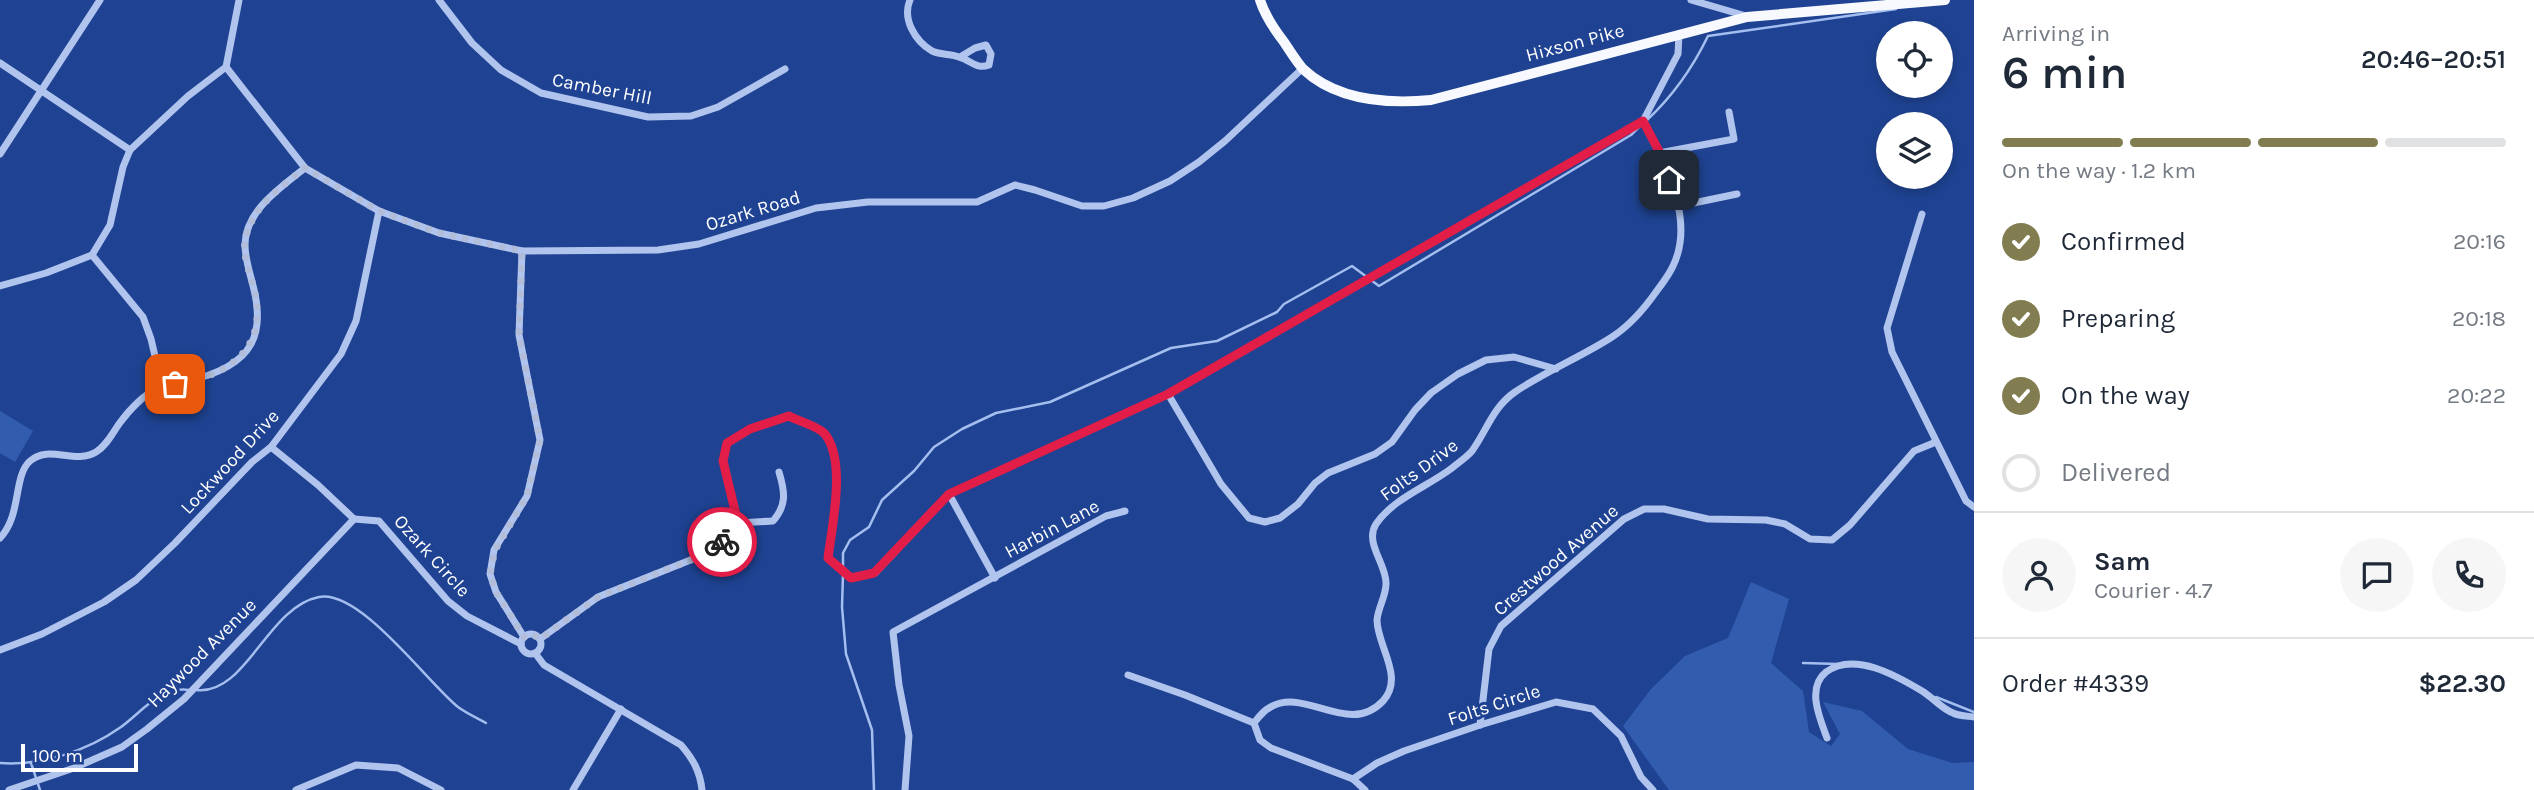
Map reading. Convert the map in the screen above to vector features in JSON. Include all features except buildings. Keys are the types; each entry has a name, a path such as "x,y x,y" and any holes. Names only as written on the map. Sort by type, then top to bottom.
{"main road":[{"name":"Hixson Pike","path":"1260,0 1273,28 1303,68 1320,81 1350,94 1395,103 1431,100 1747,16 1945,0"}],"street":[{"path":"0,154 100,0"},
{"path":"0,286 46,273 92,255 110,225 123,167 130,150 188,96 226,67 239,0"},
{"name":"Camber Hill","path":"439,0 472,43 500,70 541,93 648,117 691,116 709,110 785,69"},
{"path":"910,0 906,15 911,29 920,40 932,51 960,57"},
{"path":"1691,0 1747,16"},
{"path":"738,523 723,461 727,443 750,429 789,416 823,433 836,460 835,504 828,558 851,578 874,573 949,494 1168,394 1643,121 1674,64 1678,54 1679,33"},
{"path":"0,63 130,150"},
{"name":"Ozark Road","path":"226,67 305,168 379,211 439,233 522,251 658,250 699,244 816,208 867,202 976,202 1015,186 1082,206 1104,206 1133,198 1170,181 1199,162 1303,68"},
{"path":"1660,153 1734,139 1729,112"},
{"name":"Folts Drive","path":"1254,723 1269,707 1284,703 1312,706 1352,716 1372,711 1386,698 1392,677 1377,621 1386,584 1384,568 1373,545 1374,527 1391,507 1449,470 1470,453 1499,405 1515,392 1615,335 1650,300 1674,265 1682,227 1679,206 1660,153 1643,121"},
{"path":"0,538 15,513 22,471 28,462 39,455 51,453 85,456 95,452 108,441 145,395 162,386 205,377 226,368 251,345 258,321 257,300 245,244 248,231 272,193 305,168"},
{"path":"1679,206 1737,194"},
{"name":"Lockwood Drive","path":"0,650 42,634 104,602 136,580 242,472 271,447 341,354 356,321 379,211"},
{"path":"1922,214 1887,328 1892,352 1966,501 1974,507"},
{"path":"522,251 519,335 540,440 527,496 495,550 490,574 496,592 522,640 525,652 535,653 540,649 540,639"},
{"path":"92,255 143,317 162,386"},
{"path":"1168,394 1221,484 1249,518 1265,522 1280,518 1328,473 1375,454 1392,442 1415,410 1432,393 1458,374 1486,360 1514,357 1556,369"},
{"name":"Crestwood Avenue","path":"1479,725 1489,649 1501,626 1624,519 1644,509 1664,509 1708,519 1766,520 1785,524 1810,540 1832,540 1850,525 1914,451 1937,442"},
{"path":"271,447 354,519"},
{"path":"540,639 598,597 703,555 721,544 738,523 773,521 782,511 785,492 779,472"},
{"path":"949,494 995,578"},
{"name":"Harbin Lane","path":"905,790 909,736 899,685 893,632 1106,516 1125,511"},
{"name":"Ozark Circle","path":"354,519 379,521 448,600 467,616 522,640"},
{"name":"Haywood Avenue","path":"9,790 74,768 122,747 147,729 184,699 354,519"},
{"path":"522,640 532,634 540,639"},
{"path":"535,653 544,665 681,745 691,756 700,774 702,790"},
{"path":"1827,738 1816,709 1818,683 1824,674 1834,668 1850,665 1882,670 1923,692 1952,713 1974,717"},
{"path":"1128,676 1185,695 1254,723 1260,740 1271,748 1353,779 1365,790"},
{"name":"Folts Circle","path":"1353,779 1377,763 1404,751 1556,702 1593,709 1621,736 1642,777 1653,790"},
{"path":"573,790 621,709"},
{"path":"296,790 356,765 398,768 441,790"}],"shaded area":[{"path":"0,411 33,431 15,462 0,453"},
{"path":"1751,582 1789,599 1771,663 1803,691 1809,732 1831,746 1840,734 1823,702 1862,711 1908,749 1952,763 1974,762 1974,790 1669,790 1623,726 1651,689 1685,656 1728,638"}],"waterway":[{"path":"1647,120 1682,81 1708,36 1896,9"},
{"path":"843,567 843,553 850,540 869,527 882,500 914,471 934,447 962,429 996,413 1050,402 1171,348 1217,341 1277,312 1284,304 1352,266 1379,286 1631,135 1640,126"},
{"path":"843,574 842,607 846,654 872,730 874,790"},
{"path":"196,690 214,688 229,679 270,632 301,604 319,597 335,598 354,607 373,622 458,707 486,723"},
{"path":"1803,663 1838,664"},
{"path":"0,763 32,762 79,750 108,736 161,696 169,692 189,690"},
{"path":"1936,697 1974,712"},
{"path":"31,763 40,790"}],"way so far":[{"path":"175,384 205,377 226,368 251,345 258,321 257,300 245,244 248,231 272,193 305,168 379,211 439,233 522,251 519,335 540,440 527,496 495,550 490,562 490,574 496,592 524,637 535,634 540,639 598,597 703,555 722,542"}],"route":[{"path":"722,542 738,523 723,461 727,443 750,429 789,416 823,433 836,460 835,504 828,558 851,578 874,573 949,494 1168,394 1643,121 1660,153 1669,180"}]}
